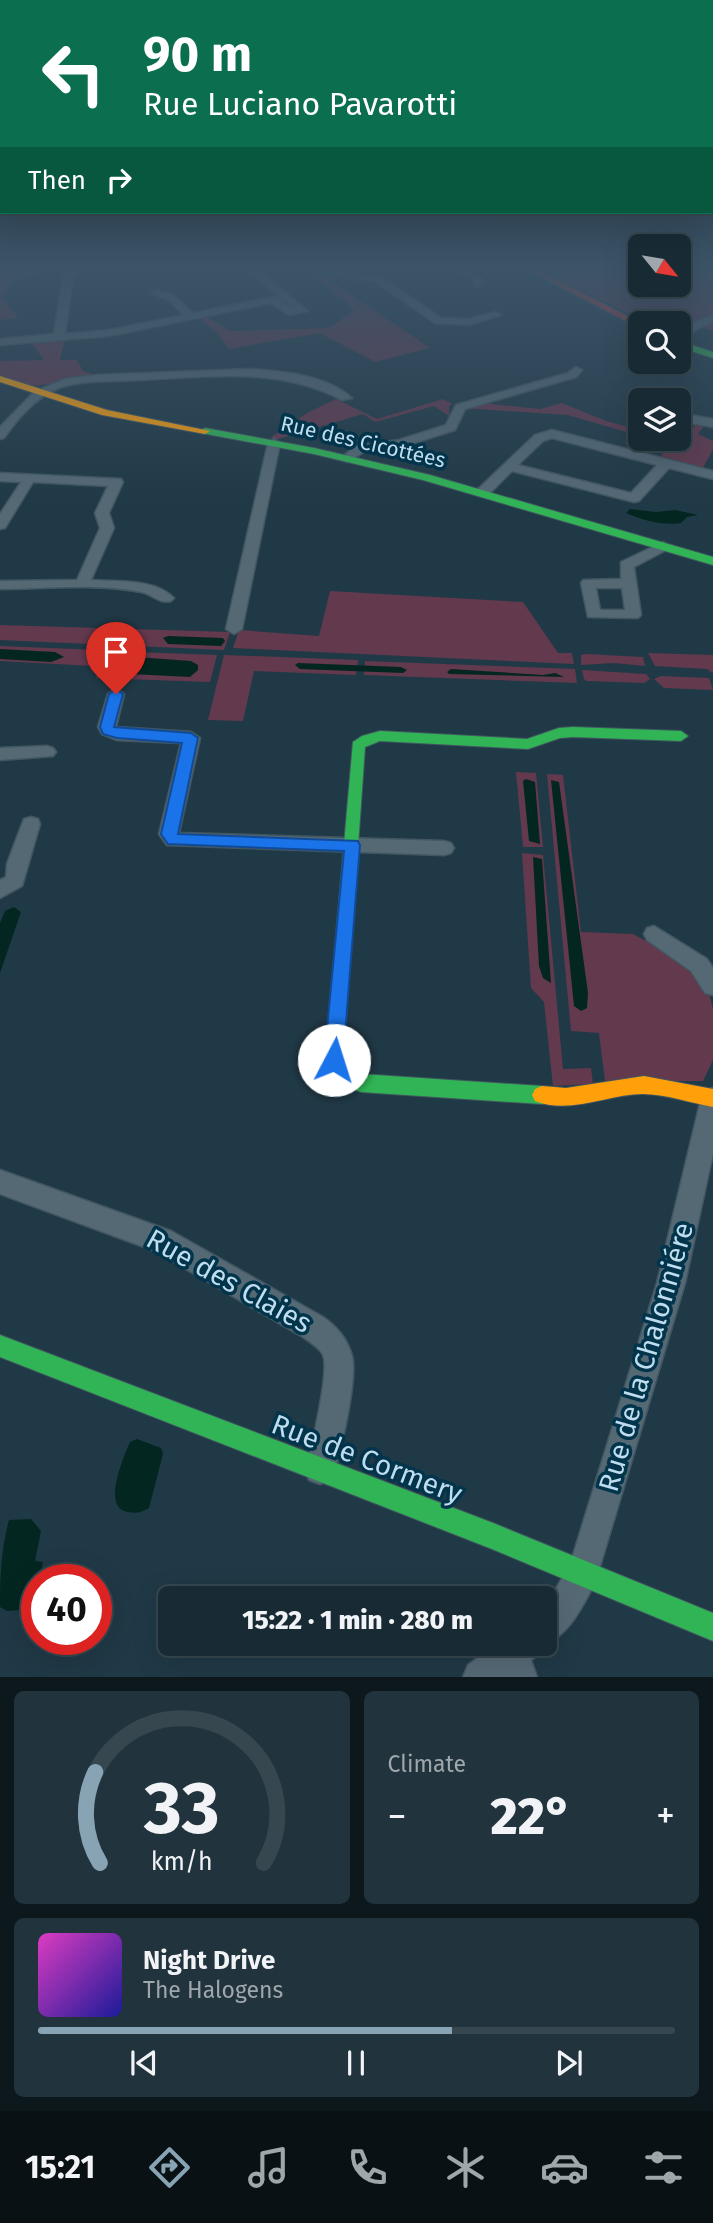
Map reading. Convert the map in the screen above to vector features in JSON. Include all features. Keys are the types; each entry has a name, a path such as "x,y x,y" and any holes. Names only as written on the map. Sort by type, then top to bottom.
{"street":[{"path":"695,348 713,355"},
{"path":"347,458 360,449 401,443 451,427 460,407 572,375 576,370"},
{"path":"0,435 13,417 41,393 56,385 94,380 240,372 311,381 346,398"},
{"name":"Rue des Cicottées","path":"0,379 135,420 347,458 483,492 713,561"},
{"path":"691,418 713,423"},
{"path":"483,492 539,438 552,434 666,463 711,470"},
{"path":"234,629 274,443"},
{"path":"510,467 634,498 666,463"},
{"path":"0,477 116,482 102,513 107,528 82,584"},
{"path":"0,525 29,479"},
{"path":"627,584 625,565 663,546"},
{"path":"0,584 82,584 146,588 166,598"},
{"path":"116,694 108,730 117,734 191,738 169,834 174,840 444,848"},
{"path":"681,736 573,732 559,733 541,742 528,744 373,737 362,742 357,749 334,1060 340,1076 361,1083 566,1097 644,1085 713,1098"},
{"path":"0,754 47,752"},
{"path":"0,890 15,881 17,864 31,824"},
{"path":"654,934 699,965 713,986"},
{"name":"Rue de la Chalonniére","path":"557,1614 584,1572 671,1283 713,1098"},
{"name":"Rue des Claies","path":"0,1182 162,1240 313,1326 330,1339 338,1350 339,1362 328,1446 320,1469"},
{"name":"Rue de Cormery","path":"0,1346 584,1572 713,1627"},
{"path":"480,1677 520,1658"}],"shaded area":[{"path":"36,348 63,348 60,360 77,360 83,371 104,378 33,386 0,375 0,361 44,360"},
{"path":"349,348 429,348 375,362"},
{"path":"336,399 377,419 443,399 452,404 449,406 449,416 434,406 375,422 363,414 278,439 270,438 307,413"},
{"path":"481,403 540,409 562,403 628,427 628,432 568,415 462,408"},
{"path":"698,421 707,422 698,434 713,441 713,449 703,468 660,457 665,451 691,451 691,431"},
{"path":"630,509 656,512 675,510 698,515 687,517 681,523 667,524 626,513"},
{"path":"330,591 523,602 558,653 572,653 574,664 233,648 239,630 319,636"},
{"path":"0,625 230,632 224,650 0,640"},
{"path":"163,638 223,638 225,641 221,646 168,644"},
{"path":"0,646 100,650 93,666 0,661"},
{"path":"0,649 55,652 64,657 51,662 0,659"},
{"path":"106,651 217,655 210,682 96,678"},
{"path":"648,653 713,655 713,673 707,669 655,666"},
{"path":"224,655 358,660 356,675 254,671 243,721 208,720"},
{"path":"581,655 643,657 645,666 614,663 581,665"},
{"path":"122,656 191,661 198,665 198,670 190,677 111,673 113,662"},
{"path":"365,661 575,669 577,683 364,675"},
{"path":"295,665 401,667 407,670 403,673 300,669"},
{"path":"451,669 543,675 555,673 564,677 449,674 447,672"},
{"path":"582,670 646,674 650,679 644,683 587,681"},
{"path":"661,676 709,678 713,690 664,688 654,679"},
{"path":"516,772 536,773 543,847 523,847"},
{"path":"547,774 563,775 581,932 633,934 699,975 707,986 713,1009 713,1060 703,1081 605,1081 599,1033 571,1031"},
{"path":"526,779 535,782 540,844 529,841 523,781"},
{"path":"551,780 559,782 588,993 587,1008 581,1011 574,1006"},
{"path":"522,853 543,855 563,1069 591,1068 593,1084 553,1086 544,1002 531,988"},
{"path":"533,857 542,859 551,983 543,978 539,966"},
{"path":"14,907 21,912 0,973 0,923 5,911"},
{"path":"137,1439 161,1448 163,1454 149,1508 134,1513 120,1508 115,1492 127,1449 130,1442"},
{"path":"31,1519 41,1531 35,1561 43,1562 21,1564 21,1610 7,1611 0,1607 0,1585 9,1520"}],"traffic: fast":[{"path":"692,348 713,355"},
{"path":"205,431 314,451 426,477 713,561"},
{"path":"542,1095 361,1083 340,1076 334,1060 358,745 367,739 380,736 528,744 559,733 573,732 681,736"},
{"path":"0,1346 493,1536 713,1627"}],"traffic: slow":[{"path":"0,379 105,413 205,431"},
{"path":"542,1095 566,1097 644,1085 713,1098"}],"route":[{"path":"116,694 108,730 117,734 191,738 169,834 174,840 352,845 334,1060"}]}
